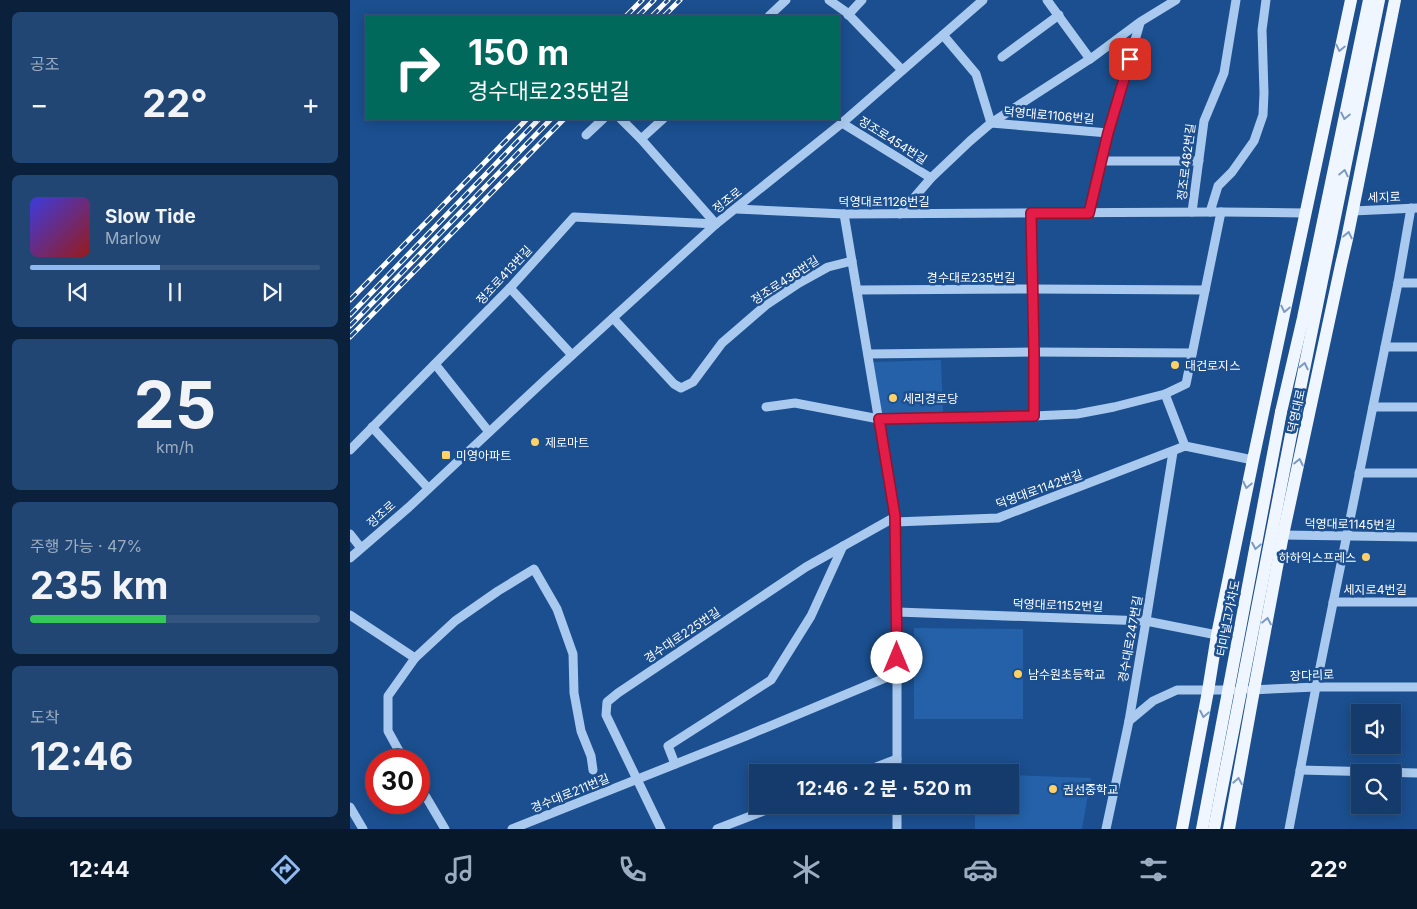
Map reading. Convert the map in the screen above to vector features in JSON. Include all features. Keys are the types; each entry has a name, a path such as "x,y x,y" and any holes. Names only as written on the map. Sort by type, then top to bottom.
{"main road":[{"path":"1182,829 1217,635 1351,0"},
{"name":"덕영대로","path":"1214,829 1295,414 1308,319 1369,0"},
{"name":"덕영대로","path":"1281,412 1308,319 1380,0"},
{"name":"덕영대로","path":"1229,829 1283,534 1353,211 1395,0"},
{"path":"1296,255 1308,319"},
{"path":"1308,319 1341,265"},
{"name":"터미널고가차도","path":"1202,829 1281,412"}],"street":[{"path":"770,15 786,0"},
{"path":"829,0 847,13 902,70"},
{"path":"847,13 862,0"},
{"name":"정조로","path":"350,558 716,224 842,123 983,0"},
{"path":"1048,0 1090,59"},
{"name":"덕영대로1106번길","path":"900,214 931,178 991,123 1090,59 1140,22 1176,0"},
{"name":"정조로482번길","path":"1192,212 1204,121 1224,73 1236,0"},
{"path":"1210,212 1218,186 1232,172 1254,141 1263,116 1262,30 1266,0"},
{"path":"1002,57 1059,15"},
{"name":"덕영대로1106번길","path":"991,123 1108,133 1140,22"},
{"path":"942,35 976,74 991,123"},
{"path":"586,135 602,120"},
{"path":"622,120 716,224"},
{"path":"641,139 661,120"},
{"name":"정조로454번길","path":"842,123 931,178"},
{"path":"1089,213 1108,133"},
{"path":"1102,161 1199,161"},
{"name":"세지로","path":"1353,211 1414,208"},
{"name":"세지로4번길","path":"1289,829 1346,537 1414,208"},
{"name":"덕영대로1126번길","path":"736,209 844,214 1305,213"},
{"path":"766,407 795,403 879,419 1034,416 1077,414 1165,394 1186,384 1221,212"},
{"path":"1031,213 1034,416"},
{"path":"844,214 895,519 897,764"},
{"name":"정조로413번길","path":"350,450 510,288 574,217 716,224"},
{"name":"정조로436번길","path":"613,318 674,384 681,388 693,382 722,343 766,305 828,266 852,261"},
{"path":"1398,283 1417,283"},
{"path":"510,288 572,355"},
{"name":"경수대로235번길","path":"857,290 1205,290"},
{"path":"1385,347 1417,347"},
{"path":"868,354 1192,353"},
{"path":"435,364 489,432"},
{"path":"1165,394 1185,446 1253,460"},
{"path":"1373,407 1417,407"},
{"path":"372,427 428,488"},
{"name":"덕영대로1142번길","path":"895,519 998,518 1185,446"},
{"name":"경수대로247번길","path":"1106,829 1129,721 1173,452"},
{"path":"1359,473 1417,473"},
{"name":"경수대로225번길","path":"661,829 606,715 607,702 806,566 895,519"},
{"path":"350,534 361,548"},
{"name":"덕영대로1145번길","path":"1283,534 1346,537 1417,537"},
{"path":"675,764 668,746 771,680 811,616 843,546"},
{"path":"398,749 388,731 388,696 415,658 455,621 534,569 556,608 573,654 574,693 581,731 591,756 593,770"},
{"name":"세지로4번길","path":"1333,602 1417,602"},
{"name":"덕영대로1152번길","path":"897,612 1146,621 1217,635"},
{"path":"350,615 415,658"},
{"path":"637,780 897,673"},
{"name":"장다리로","path":"1208,691 1417,686"},
{"path":"1129,721 1153,701 1177,690 1208,691"},
{"path":"886,764 897,760"},
{"path":"1300,770 1417,773"},
{"name":"경수대로211번길","path":"512,829 637,780"},
{"path":"430,804 445,829"},
{"path":"350,807 363,829"},
{"path":"717,829 756,814"},
{"path":"897,814 897,829"}],"shaded area":[{"path":"941,360 943,413 882,413 873,362"},
{"path":"914,628 1023,629 1023,719 914,719"},
{"path":"1019,775 1091,778 1082,829 975,829 975,814 1019,814"}],"railway":[{"path":"627,15 642,0"},
{"path":"639,15 654,0"},
{"path":"653,15 668,0"},
{"path":"665,15 680,0"},
{"path":"350,300 526,120"},
{"path":"350,315 538,120"},
{"path":"350,326 550,120"},
{"path":"350,337 563,120"}],"place":[{"name":"대건로지스","path":"1175,365"},
{"name":"세리경로당","path":"893,398"},
{"name":"제로마트","path":"535,442"},
{"name":"미영아파트","path":"446,455"},
{"name":"하하익스프레스","path":"1366,557"},
{"name":"남수원초등학교","path":"1018,674"},
{"name":"권선중학교","path":"1053,789"}],"route":[{"path":"897,658 895,516 879,419 1034,416 1031,213 1089,213 1108,133 1130,59"}]}
